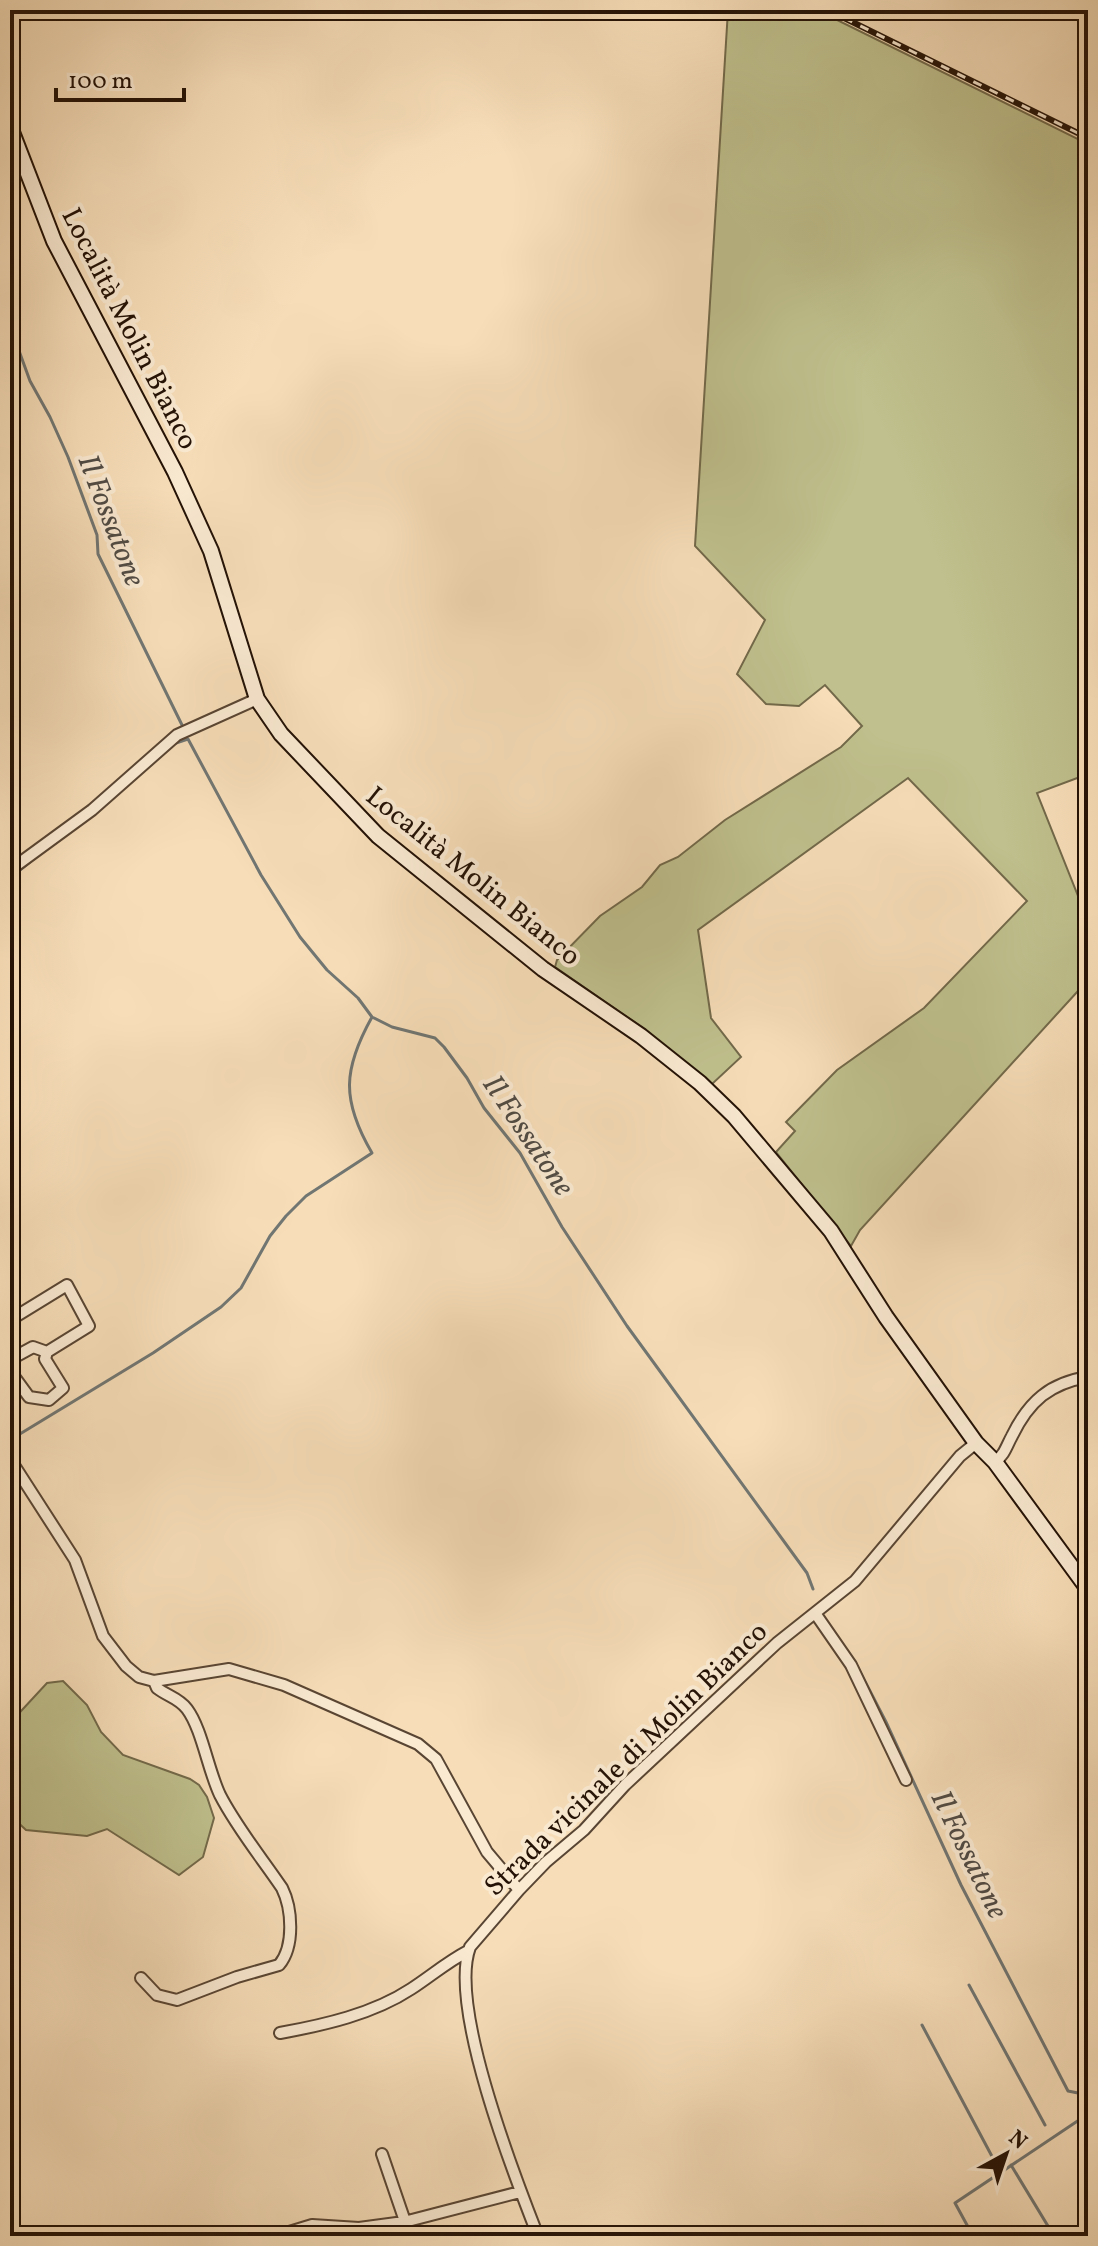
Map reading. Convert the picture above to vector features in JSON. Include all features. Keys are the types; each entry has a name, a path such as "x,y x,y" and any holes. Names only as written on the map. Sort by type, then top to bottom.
{"street":[{"name":"Località Molin Bianco","path":"10,127 54,241 175,472 211,551 257,699 281,734 378,836 543,969 641,1036 700,1083 734,1116 831,1231 886,1317 976,1443 995,1462 1088,1589"},
{"path":"10,870 92,810 177,735 257,699"},
{"path":"10,1320 67,1285 89,1326 47,1352 45,1359 63,1388 49,1400 29,1397 10,1370 11,1359 33,1347 47,1352"},
{"path":"995,1462 1004,1455 1022,1419 1044,1393 1063,1381 1088,1377"},
{"name":"Strada vicinale di Molin Bianco","path":"280,2033 319,2026 391,2000 471,1947 519,1890 584,1830 625,1785 777,1643 855,1581 960,1456 976,1443"},
{"path":"10,1459 75,1560 103,1636 126,1666 139,1677 154,1681 229,1669 284,1685 418,1744 436,1759 487,1852 519,1890"},
{"path":"815,1613 851,1665 906,1780"},
{"path":"141,1978 157,1995 177,2000 279,1965 287,1949 290,1915 289,1901 282,1888 221,1796 187,1709 174,1697 161,1692 154,1681"},
{"path":"471,1947 466,1984 477,2052 487,2093 538,2236"},
{"path":"382,2154 410,2236"},
{"path":"276,2236 312,2225 359,2228 404,2222 520,2192"}],"green space":[{"path":"728,10 817,10 1088,144 1088,774 1037,793 1088,921 1088,980 860,1230 851,1246 776,1152 795,1131 786,1122 837,1070 924,1008 1027,901 908,778 698,930 711,1018 741,1057 711,1085 647,1031 555,967 557,960 600,916 642,887 660,865 678,857 725,820 841,747 862,726 825,685 799,706 766,704 737,674 765,620 695,546"},
{"path":"63,1681 87,1705 101,1732 123,1755 190,1779 199,1785 207,1797 214,1818 203,1857 179,1875 107,1829 87,1836 26,1830 10,1815 10,1723 47,1683"}],"waterway":[{"name":"Il Fossatone","path":"10,326 30,381 68,457 97,535 98,554 182,725"},
{"name":"Il Fossatone","path":"173,744 188,739 261,875 300,937 327,970 358,998 372,1017 392,1027 435,1038 444,1047 484,1108 520,1153 562,1227 627,1326 807,1573 813,1589"},
{"path":"10,878 41,853"},
{"path":"10,1440 153,1353 221,1307 241,1288 270,1236 286,1216 306,1196 372,1153 355,1117 350,1085 355,1053 372,1017"},
{"name":"Il Fossatone","path":"857,1666 961,1885 1068,2091 1088,2095"},
{"path":"969,1985 1045,2125"},
{"path":"922,2025 995,2162"},
{"path":"973,2236 955,2203 1088,2114"},
{"path":"1011,2165 1054,2236"}],"railway":[{"path":"828,10 1088,138"}]}
